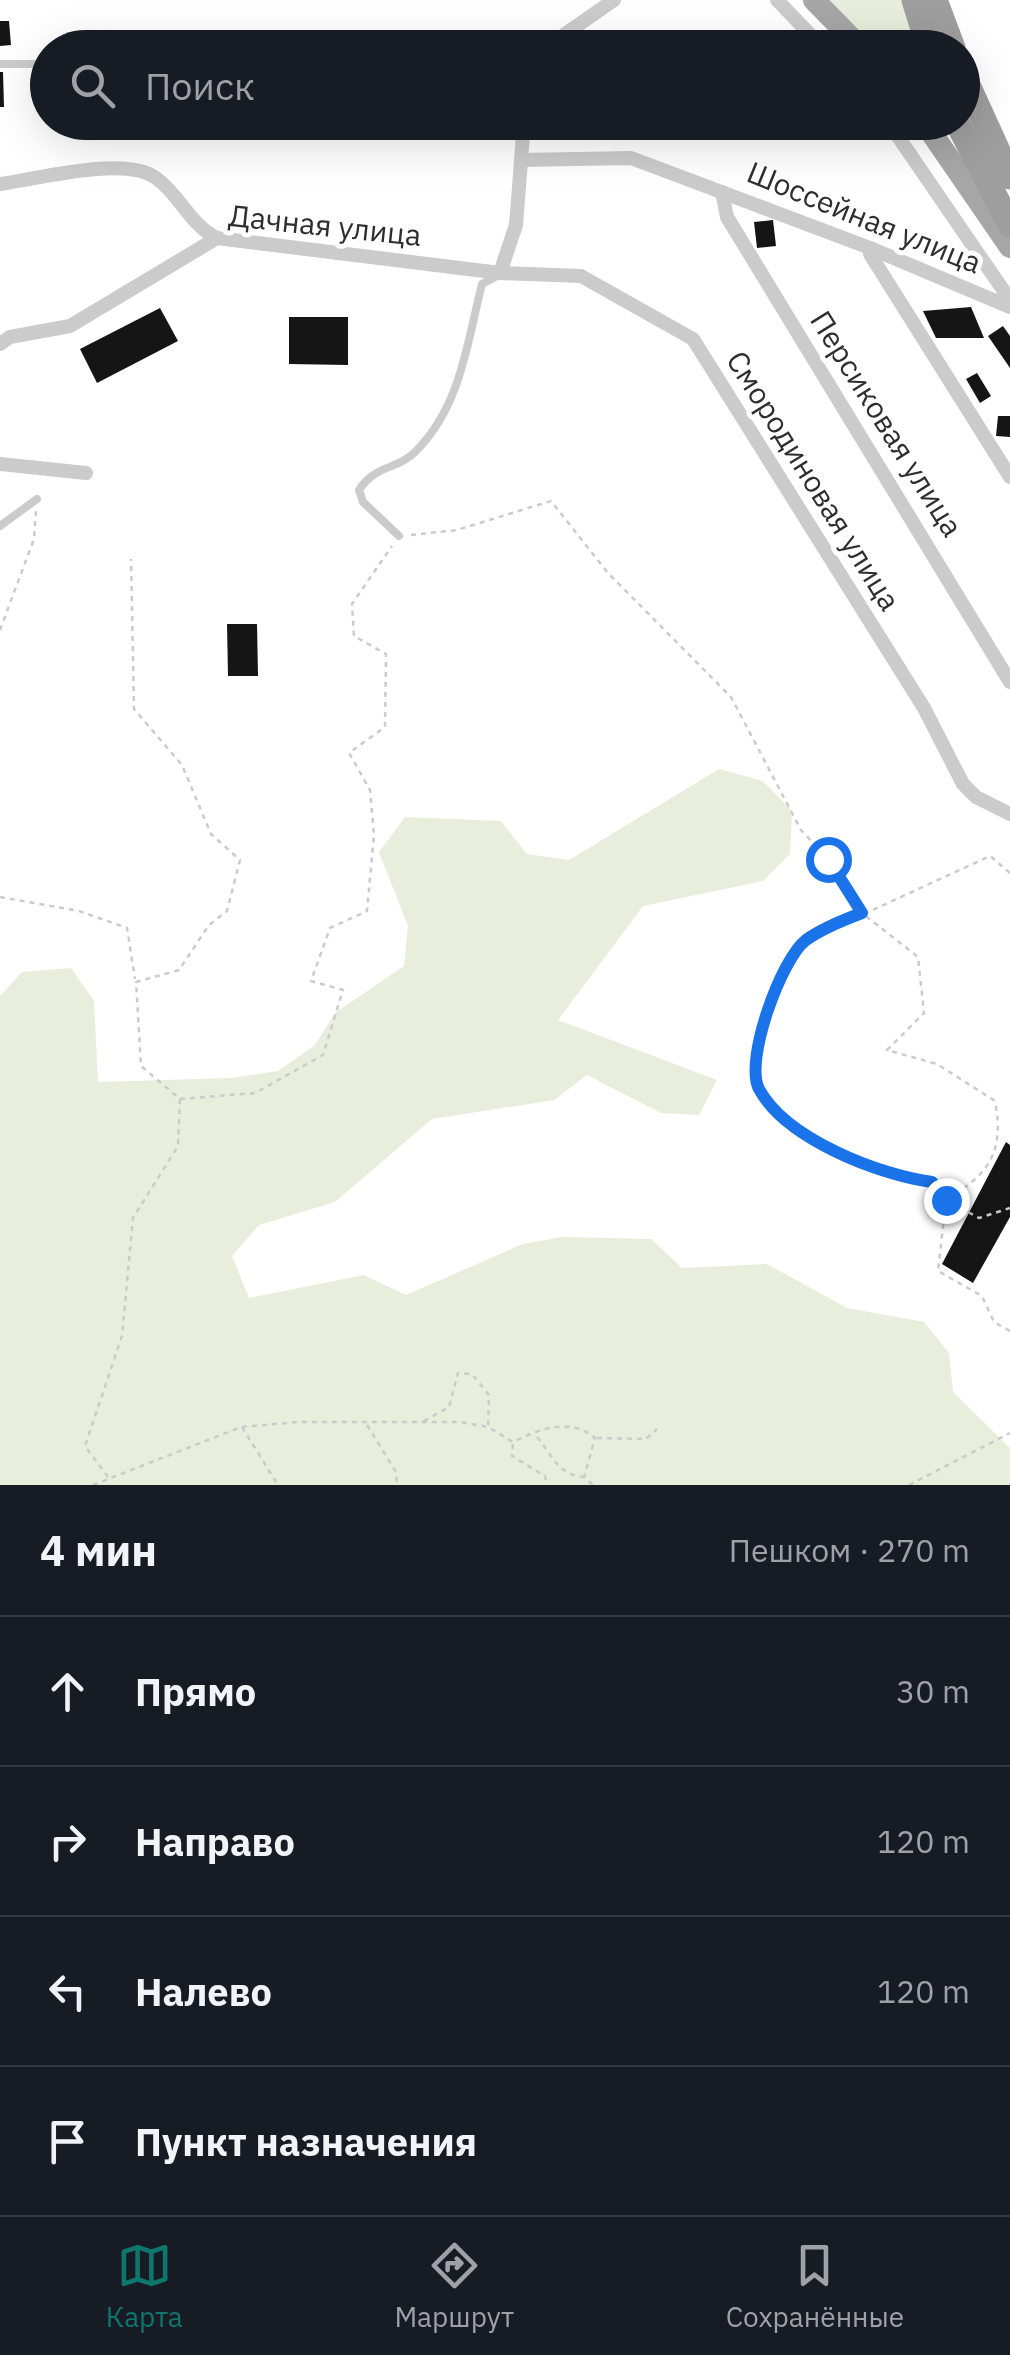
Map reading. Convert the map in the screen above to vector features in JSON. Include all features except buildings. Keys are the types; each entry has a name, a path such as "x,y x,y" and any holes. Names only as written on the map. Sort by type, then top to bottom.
{"highway":[{"path":"914,0 923,30"},
{"path":"935,0 946,30"},
{"path":"980,111 1010,176"},
{"path":"966,140 1010,225"}],"main road":[{"path":"814,0 843,30"},
{"path":"936,140 1010,246"}],"street":[{"path":"570,30 614,0"},
{"path":"777,0 806,30"},
{"path":"500,273 516,224 523,140"},
{"path":"900,140 1010,304"},
{"name":"Шоссейная улица","path":"521,160 631,158 1010,304"},
{"path":"0,184 131,166 156,178 204,232 217,238"},
{"name":"Персиковая улица","path":"722,192 728,218 1010,682"},
{"name":"Дачная улица","path":"0,344 10,338 70,326 217,238 500,273"},
{"path":"870,248 870,254 1010,478"},
{"name":"Смородиновая улица","path":"500,273 580,276 693,339 924,708 963,784 976,797 1010,814"},
{"path":"0,464 86,473"}],"lane":[{"path":"0,64 30,64"},
{"path":"399,536 362,502 359,490 370,474 414,454 453,402 482,284 500,273"},
{"path":"0,526 36,500"}],"path":[{"path":"0,630 34,539 36,500"},
{"path":"0,897 80,911 127,928 136,982 141,1066 180,1099 255,1093 323,1056 343,990 311,981 330,928 366,911 374,835 370,790 349,753 385,727 386,654 354,636 352,604 399,536 457,530 551,501 608,573 731,697 802,830 828,859 862,913 918,956 924,1012 887,1050 937,1064 995,1102 999,1123 994,1152 982,1178 946,1200"},
{"path":"131,559 134,710 182,764 211,834 240,860 227,911 209,924 179,970 136,982"},
{"path":"1010,873 990,856 804,942 784,967 754,1072 758,1088 773,1108 850,1160 890,1176 932,1182 946,1200 978,1218 1010,1208"},
{"path":"108,1476 85,1446 122,1336 133,1218 178,1146 180,1099"},
{"path":"946,1200 938,1271 982,1296 994,1322 1010,1331"},
{"path":"422,1422 449,1407 458,1373 472,1374 489,1394 488,1427"},
{"path":"365,1422 396,1472 397,1485"},
{"path":"93,1485 242,1427 422,1422 488,1427 512,1442 536,1436 548,1428 574,1426 595,1438 646,1439 657,1429"},
{"path":"242,1427 278,1485"},
{"path":"909,1485 1010,1433"},
{"path":"536,1436 562,1469 593,1485"},
{"path":"584,1477 595,1438"},
{"path":"512,1442 512,1456 545,1476 547,1485"}],"green space":[{"path":"827,0 902,0 912,30 855,30"},
{"path":"719,769 763,781 792,811 790,854 763,881 643,906 558,1020 717,1080 699,1115 661,1113 587,1075 554,1100 432,1119 335,1202 259,1225 232,1256 249,1298 364,1275 406,1295 523,1244 562,1237 651,1239 682,1268 767,1264 847,1308 924,1322 949,1353 953,1392 1010,1448 1010,1485 0,1485 0,996 22,972 71,968 94,1001 98,1082 232,1078 278,1071 315,1045 335,1013 404,966 408,926 379,852 405,817 501,821 527,854 569,860"}],"route":[{"path":"828,859 862,913 804,942 784,967 758,1051 754,1072 758,1088 773,1108 850,1160 890,1176 932,1182 946,1200"}]}
